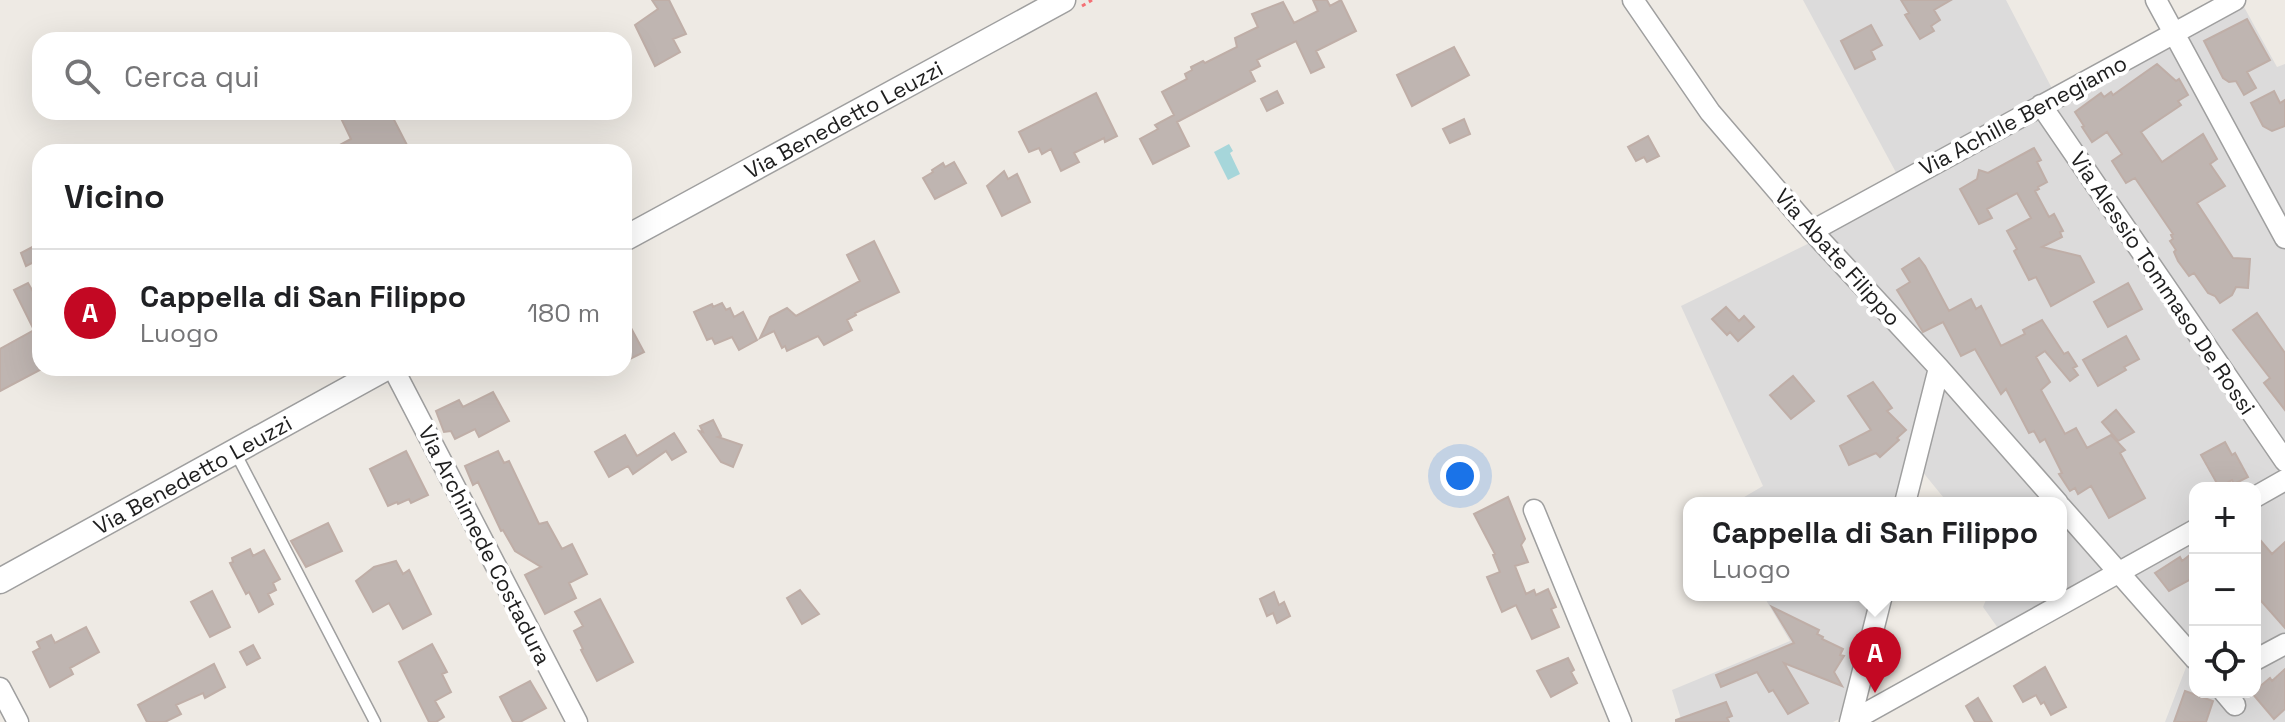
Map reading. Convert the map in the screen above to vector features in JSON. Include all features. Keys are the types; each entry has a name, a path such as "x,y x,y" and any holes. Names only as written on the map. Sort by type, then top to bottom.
{"street":[{"name":"Via Benedetto Leuzzi","path":"632,235 1063,0"},
{"name":"Via Abate Filippo","path":"1633,0 1710,112 1812,231 1939,368 2052,497"},
{"path":"2156,0 2285,238"},
{"name":"Via Achille Benegiamo","path":"1812,231 2235,0"},
{"name":"Via Alessio Tommaso De Rossi","path":"2041,105 2285,461"},
{"path":"1907,497 1939,368"},
{"name":"Via Benedetto Leuzzi","path":"0,581 372,376"},
{"name":"Via Archimede Costadura","path":"397,376 574,721"},
{"path":"2261,494 2285,480"},
{"path":"1534,510 1621,722"},
{"name":"Via Abate Filippo","path":"2067,514 2189,652"},
{"path":"1850,722 2189,533"},
{"path":"1850,722 1880,601"},
{"path":"2261,657 2285,644"},
{"path":"0,688 18,722"}],"lane":[{"path":"235,452 375,722"}],"shaded area":[{"path":"1803,0 2006,0 2061,106 2244,7 2277,67 2285,64 2285,722 2165,722 2189,660 2189,698 2261,698 2261,482 2189,482 2189,637 2122,563 2067,594 2067,497 1943,497 1908,454 1897,497 1744,497 1763,486 1681,306 1830,233 1906,191"},
{"path":"1767,601 1869,601 1839,719 1833,722 1682,722 1672,690 1790,641"},
{"path":"1986,601 2054,601 2000,631 1983,607"}],"water":[{"path":"1229,144 1240,174 1228,180 1214,152"}],"building":[{"path":"652,0 669,0 686,34 673,39 680,52 655,66 635,25 658,9"},
{"path":"1313,0 1327,0 1330,6 1341,0 1356,31 1316,51 1324,67 1311,73 1296,41 1257,60 1260,66 1250,71 1255,81 1177,122 1189,146 1153,164 1140,139 1158,129 1155,125 1174,115 1162,92 1187,79 1185,74 1192,70 1191,67 1237,47 1235,38 1258,27 1252,14 1283,2 1294,23 1318,11"},
{"path":"1901,0 1951,0 1934,10 1940,20 1931,26 1934,31 1920,39 1905,15 1909,13"},
{"path":"2247,19 2270,60 2247,72 2256,88 2244,95 2236,81 2229,82 2223,78 2204,41"},
{"path":"1871,25 1882,45 1871,51 1875,59 1855,69 1841,41"},
{"path":"1454,47 1469,75 1412,106 1397,75"},
{"path":"2157,64 2176,81 2179,79 2188,95 2178,101 2181,105 2141,132 2162,162 2203,134 2217,159 2210,164 2225,186 2197,203 2233,258 2250,259 2248,288 2236,287 2232,295 2220,303 2208,293 2194,273 2189,276 2178,261 2170,241 2173,234 2135,178 2126,183 2112,161 2122,154 2107,132 2092,142 2075,112 2101,93 2104,97 2111,92 2113,95"},
{"path":"1277,91 1283,103 1267,111 1261,99"},
{"path":"2274,91 2280,103 2285,100 2285,126 2272,131 2263,126 2251,103"},
{"path":"1096,93 1117,136 1105,142 1104,138 1074,153 1079,162 1061,171 1051,149 1042,154 1039,148 1029,152 1019,132"},
{"path":"1464,119 1470,134 1450,143 1443,129"},
{"path":"342,120 394,120 406,144 342,144 351,139"},
{"path":"1648,136 1659,156 1647,162 1644,157 1636,161 1628,147"},
{"path":"2034,148 2047,182 2035,191 2049,217 2054,214 2063,231 2060,232 2062,237 2042,247 2080,256 2094,282 2051,306 2036,277 2029,280 2007,231 2031,218 2017,193 1987,209 1992,218 1979,224 1960,189 1977,179 1979,170 1988,173"},
{"path":"954,162 966,183 935,199 923,178 943,163 945,167"},
{"path":"1004,171 1008,179 1017,174 1030,202 1002,216 987,186"},
{"path":"874,241 899,292 855,313 847,320 852,330 824,345 818,336 787,351 785,346 782,348 774,331 760,338 770,317 787,308 796,316 860,281 847,255"},
{"path":"32,247 32,263 26,266 21,253"},
{"path":"1919,258 1949,311 1971,299 1976,309 1981,306 2001,346 2025,334 2023,330 2042,320 2064,354 2068,352 2077,366 2073,368 2078,375 2070,381 2045,351 2036,357 2050,382 2041,390 2065,434 2076,428 2087,448 2111,435 2125,450 2120,453 2145,498 2109,518 2091,486 2078,494 2075,488 2070,491 2059,474 2062,473 2045,439 2040,442 2034,431 2029,433 2006,389 2001,394 1975,349 1961,356 1943,322 1923,332 1897,290 1910,282 1902,269"},
{"path":"28,283 32,290 32,326 14,290"},
{"path":"2128,283 2142,309 2108,327 2094,302"},
{"path":"722,303 726,310 730,308 734,317 743,312 757,340 739,350 732,337 715,344 712,338 707,340 694,312"},
{"path":"1726,307 1739,321 1744,316 1754,327 1738,341 1730,332 1727,335 1712,319"},
{"path":"2257,313 2285,353 2285,410 2264,383 2270,378 2233,330"},
{"path":"632,330 644,352 632,358"},
{"path":"32,331 32,374 0,391 0,349"},
{"path":"2126,336 2139,359 2098,386 2083,360"},
{"path":"1793,376 1814,401 1791,419 1770,395"},
{"path":"1873,382 1892,408 1887,411 1906,430 1880,457 1876,453 1849,465 1840,446 1871,430 1848,396"},
{"path":"493,392 509,421 479,437 475,429 455,439 451,431 444,432 436,411 459,400 463,407"},
{"path":"2116,410 2134,432 2118,441 2102,422"},
{"path":"713,420 721,436 718,437 742,445 733,467 721,462 699,431 703,432 700,426"},
{"path":"674,433 686,452 672,460 666,451 633,474 628,466 609,477 595,452 625,435 637,456"},
{"path":"2225,442 2248,477 2238,482 2216,482 2201,455"},
{"path":"406,451 428,495 411,503 409,499 388,506 370,469"},
{"path":"498,451 504,463 509,461 539,524 547,522 562,549 572,544 587,574 569,583 576,598 545,614 525,575 541,567 515,551 501,531 478,482 473,485 465,466"},
{"path":"1508,497 1525,539 1521,545 1528,562 1515,566 1526,594 1534,590 1536,595 1548,589 1556,607 1551,609 1559,627 1532,639 1516,605 1502,612 1487,577 1500,572 1495,554 1474,514"},
{"path":"328,523 342,551 306,567 291,541"},
{"path":"2261,541 2272,554 2285,542 2285,628 2261,601"},
{"path":"250,549 253,556 264,550 280,579 273,583 276,590 268,594 273,604 259,612 230,563 233,562 232,558"},
{"path":"2189,556 2189,580 2169,591 2155,573 2180,557 2182,561"},
{"path":"396,561 403,574 409,570 431,614 403,629 389,603 373,612 356,581 374,567"},
{"path":"800,590 819,614 802,624 787,598"},
{"path":"212,591 230,627 210,637 191,602"},
{"path":"1274,592 1279,605 1284,602 1290,616 1277,623 1273,613 1267,616 1260,599"},
{"path":"600,599 633,662 597,681 574,631 583,626 575,612"},
{"path":"1772,607 1819,630 1817,634 1822,639 1843,649 1840,655 1844,656 1834,672 1842,686 1784,663 1808,703 1788,714 1757,672 1721,687 1716,675 1794,643"},
{"path":"86,627 99,652 70,668 73,674 50,687 33,652 40,648 37,642 51,635 55,643"},
{"path":"432,644 447,672 442,674 451,692 435,701 444,717 436,722 429,722 399,662"},
{"path":"253,645 260,658 247,665 240,652"},
{"path":"1568,658 1577,683 1551,697 1537,671"},
{"path":"214,664 225,687 205,698 203,693 176,705 181,714 165,722 147,722 138,705"},
{"path":"2045,667 2066,707 2051,715 2036,695 2023,702 2014,686"},
{"path":"2285,669 2285,709 2274,719 2256,698 2261,698 2261,686 2270,678 2272,681"},
{"path":"530,681 546,708 520,722 513,722 500,697"},
{"path":"2185,691 2189,692 2189,698 2213,701 2206,722 2174,722"},
{"path":"1978,698 1992,722 1975,722 1966,706"},
{"path":"1726,702 1732,716 1727,718 1729,722 1676,722 1676,720"}],"place":[{"name":"Cappella di San Filippo","path":"1875,693"}]}
